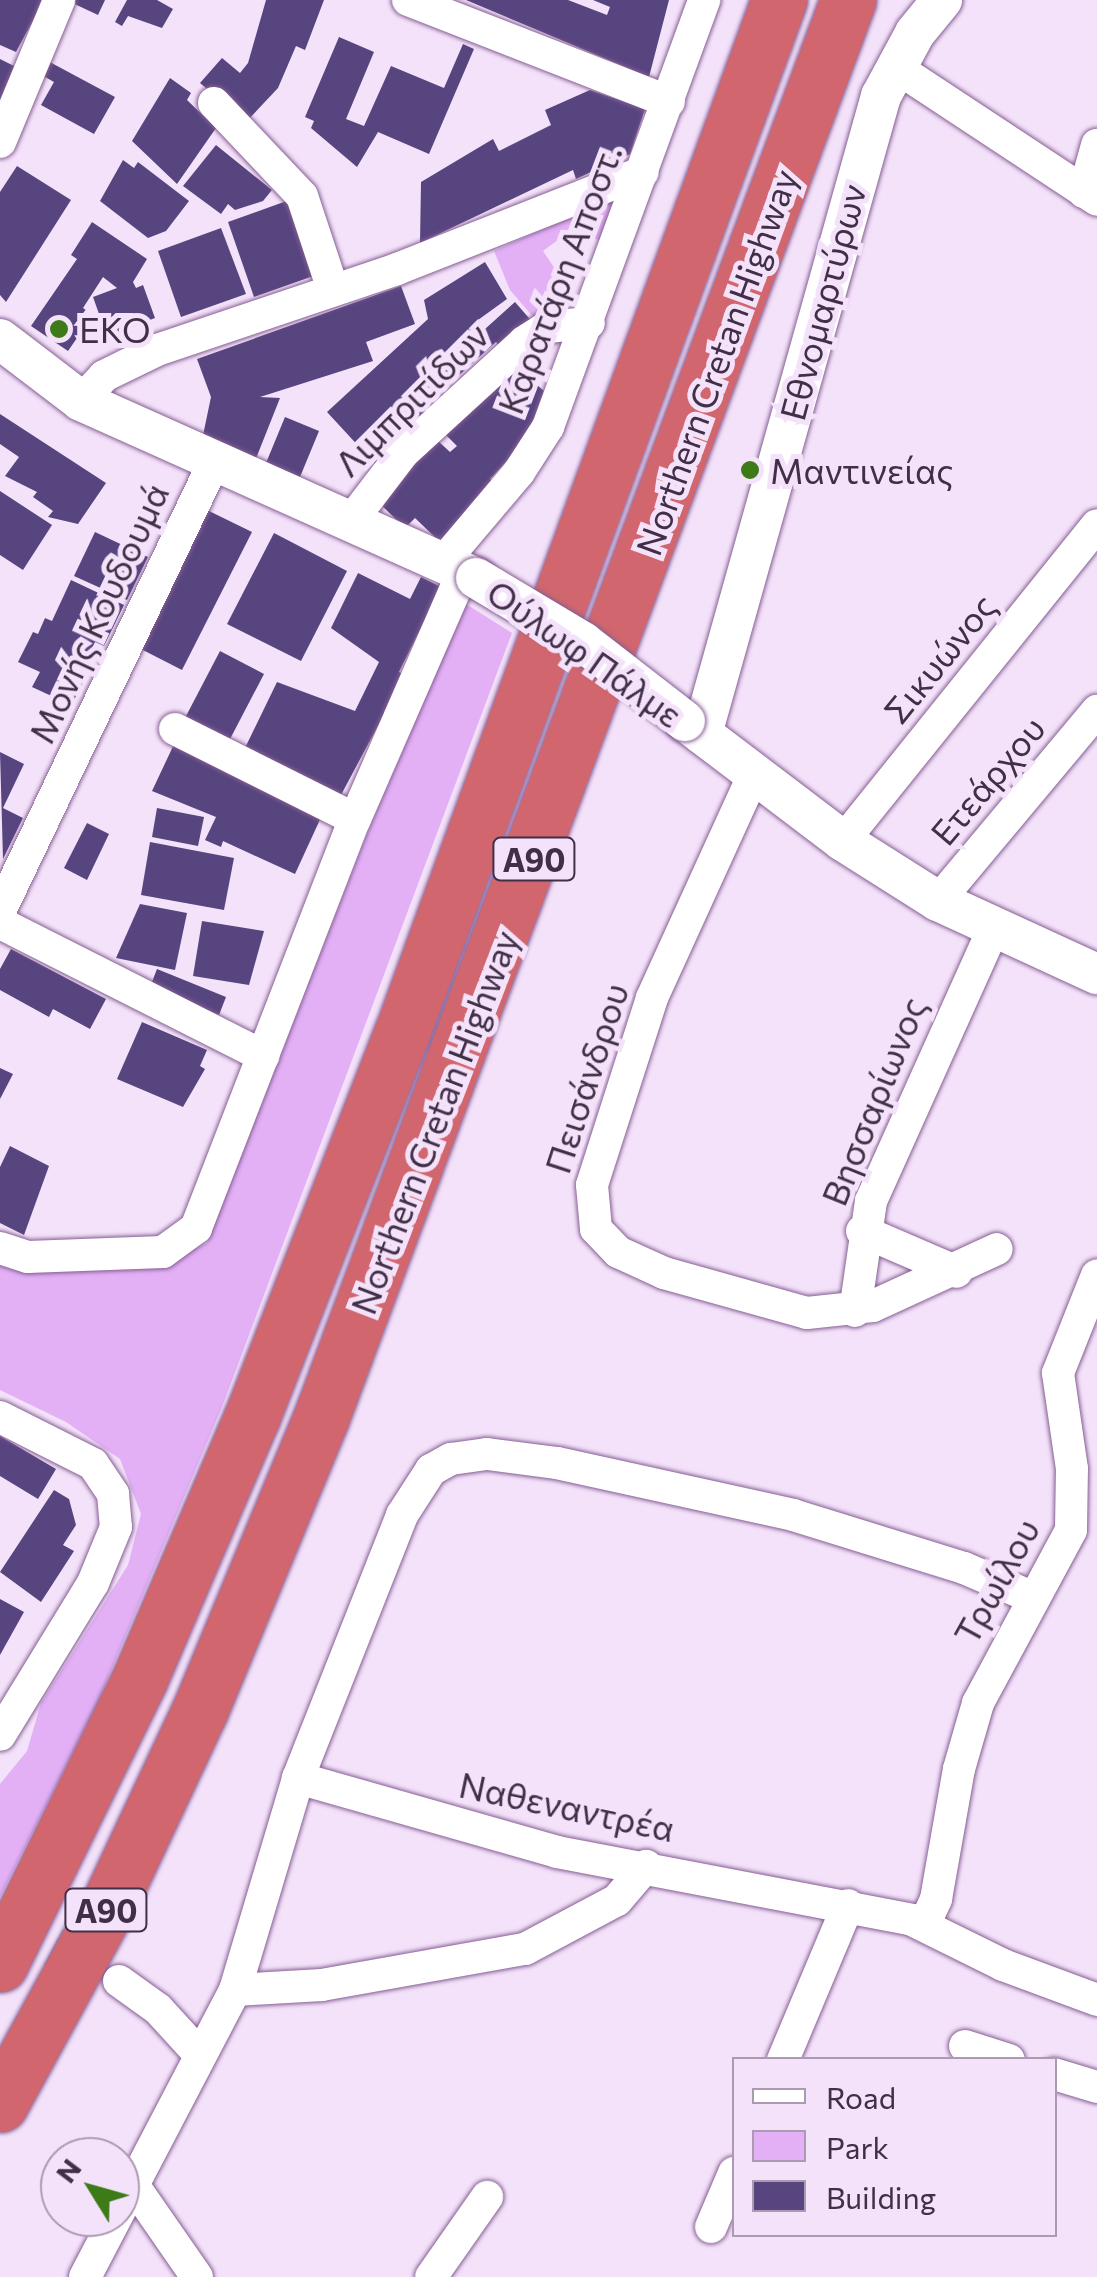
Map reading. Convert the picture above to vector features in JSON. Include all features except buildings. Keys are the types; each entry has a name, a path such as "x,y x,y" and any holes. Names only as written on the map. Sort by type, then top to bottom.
{"highway":[{"name":"Northern Cretan Highway","path":"0,1964 140,1678 259,1399 402,1033 779,0"},
{"name":"Northern Cretan Highway","path":"0,2104 110,1902 200,1710 321,1418 848,0"}],"street":[{"path":"0,142 58,0"},
{"path":"408,0 670,102"},
{"name":"Καρατάρη Αποστ.","path":"0,1248 28,1257 122,1254 164,1252 188,1240 355,818 461,571 535,450 589,324 704,0"},
{"name":"Εθνομαρτύρων","path":"693,728 850,197 894,66 942,0"},
{"path":"894,66 1090,196 1097,145"},
{"path":"214,103 302,196 333,290"},
{"path":"81,401 104,376 157,350 333,290 643,172"},
{"name":"Λιμπριτίδων","path":"351,520 403,453 524,342 547,327 589,324"},
{"name":"Ούλωφ Πάλμε","path":"0,339 81,401 216,458 461,571 564,629 843,841 938,900 1097,974"},
{"name":"Μονής Κουδουμά","path":"0,910 216,458"},
{"name":"Σικυώνος","path":"843,841 1097,525"},
{"name":"Ετεάρχου","path":"938,900 1097,711"},
{"path":"175,729 355,818"},
{"name":"Πεισάνδρου","path":"754,774 652,998 592,1185 591,1218 611,1247 664,1273 778,1309 855,1311 957,1272 997,1249"},
{"path":"0,923 263,1056"},
{"name":"Βησσαρίωνος","path":"855,1311 862,1231 926,1067 994,929"},
{"path":"862,1231 957,1272"},
{"name":"Τρωίλου","path":"924,1925 936,1899 978,1702 1063,1552 1074,1517 1058,1373 1097,1275"},
{"path":"0,1417 92,1464 116,1509 106,1560 0,1735"},
{"path":"140,2180 235,1990 298,1778 402,1515 431,1470 450,1459 487,1454 558,1462 793,1515 964,1568 1034,1598"},
{"name":"Ναθεναντρέα","path":"298,1778 556,1852 848,1905 924,1925 1002,1965 1097,2000"},
{"path":"235,1990 322,1985 526,1949 618,1900 646,1866"},
{"path":"783,2057 848,1905"},
{"path":"119,1981 158,2009 200,2055"},
{"path":"965,2046 999,2057"},
{"path":"1057,2075 1097,2087"},
{"path":"712,2227 732,2178"},
{"path":"140,2194 197,2277"},
{"path":"431,2277 488,2197"},
{"path":"85,2277 108,2237"}],"green space":[{"path":"608,201 614,202 604,243 574,228 543,251 572,294 540,325 510,290 494,251"},
{"path":"466,604 512,633 222,1407 97,1704 0,1897 0,1784 27,1751 41,1703 128,1565 141,1514 120,1459 66,1422 0,1390 0,1262 168,1262 207,1243 367,834"}],"tunnel":[{"path":"0,1919 102,1972"}],"place":[{"name":"EKO","path":"59,329"},
{"name":"Μαντινείας","path":"750,470"}]}
